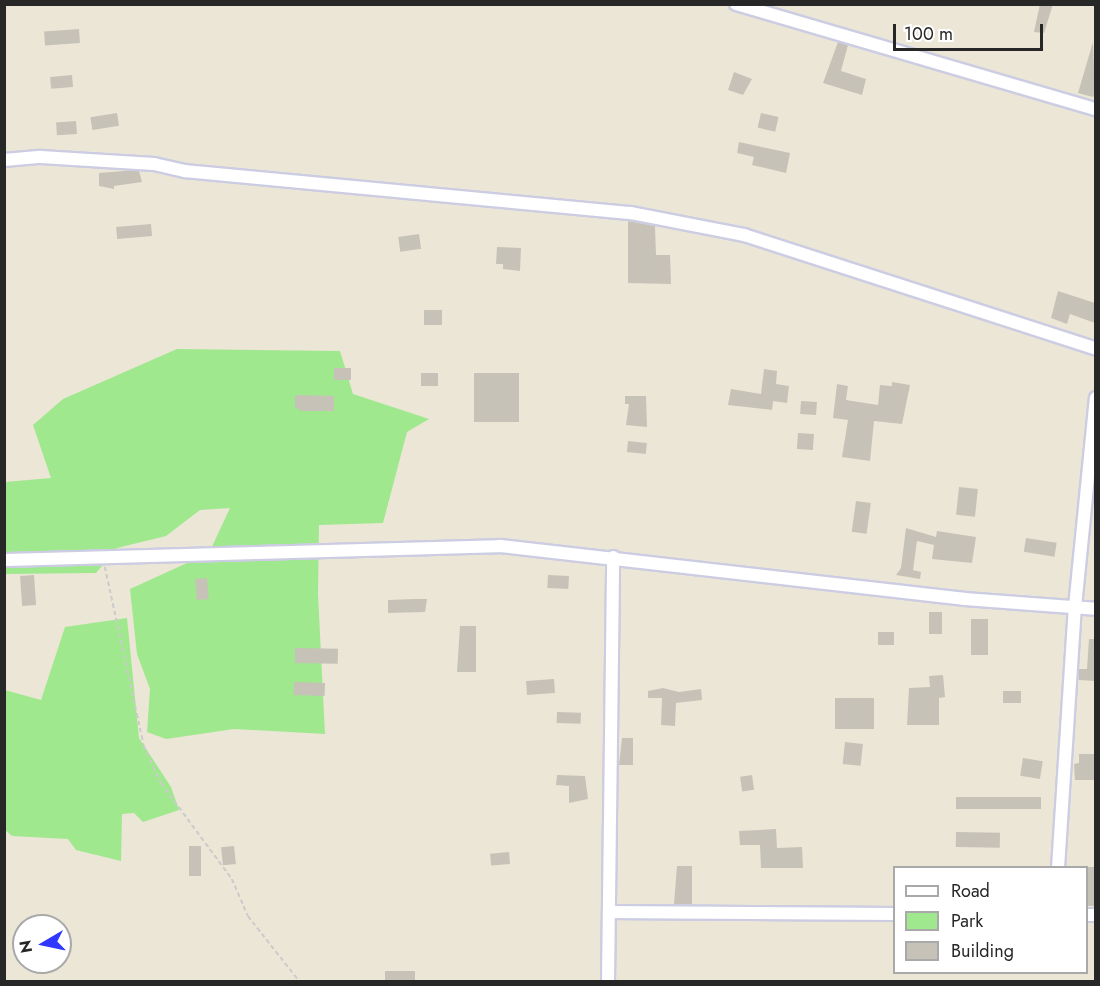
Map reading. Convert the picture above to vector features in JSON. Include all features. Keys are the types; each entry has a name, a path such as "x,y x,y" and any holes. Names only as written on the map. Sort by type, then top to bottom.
{"street":[{"path":"736,4 763,8 1095,110"},
{"path":"4,160 41,157 154,164 185,171 631,213 744,235 1095,349"},
{"path":"1058,866 1075,607 1095,398"},
{"path":"4,560 500,546 613,557 964,599 1095,609"},
{"path":"608,981 613,557"},
{"path":"609,912 893,914"}],"path":[{"path":"102,558 144,746 160,783 232,879 254,926 300,981"}],"green space":[{"path":"177,349 340,351 353,394 429,419 407,432 383,523 319,525 318,594 325,734 234,729 166,739 147,732 150,689 137,654 130,589 209,553 230,508 200,510 166,536 117,548 96,573 5,574 5,482 51,478 33,425 63,399"},
{"path":"127,618 139,738 171,787 179,810 143,822 134,813 122,814 121,861 76,850 68,839 12,836 5,830 5,690 41,700 65,627"}],"building":[{"path":"1040,4 1053,4 1044,33 1034,32"},
{"path":"79,29 80,43 45,45 44,31"},
{"path":"838,42 848,45 841,71 866,79 862,95 823,83"},
{"path":"1093,42 1095,93 1093,97 1078,93"},
{"path":"734,72 752,79 743,95 728,90"},
{"path":"72,75 73,87 51,89 50,77"},
{"path":"117,113 119,126 92,130 90,117"},
{"path":"761,113 779,117 775,132 758,128"},
{"path":"76,121 77,134 57,135 56,122"},
{"path":"739,142 790,153 786,173 752,165 754,157 737,153"},
{"path":"139,171 142,182 114,186 114,189 99,186 99,173"},
{"path":"628,221 655,226 656,255 670,255 671,284 628,283"},
{"path":"151,224 152,236 117,239 116,227"},
{"path":"419,234 421,249 400,252 398,237"},
{"path":"497,247 521,248 520,271 503,269 503,264 496,264"},
{"path":"1058,291 1095,303 1095,323 1070,314 1067,324 1051,318"},
{"path":"424,310 442,310 442,325 424,325"},
{"path":"334,368 351,368 351,380 334,380"},
{"path":"764,369 777,371 776,384 789,386 787,403 773,401 772,410 728,405 731,389 761,394"},
{"path":"421,373 438,373 438,386 421,386"},
{"path":"474,373 519,373 519,422 474,422"},
{"path":"892,382 910,385 902,424 874,421 870,461 842,457 848,420 833,418 837,384 848,386 846,400 878,405 880,385 892,386"},
{"path":"295,395 334,396 334,411 301,411 295,407"},
{"path":"625,396 646,396 647,427 626,425 629,404 625,404"},
{"path":"801,401 817,402 816,415 800,414"},
{"path":"798,433 814,434 813,450 797,449"},
{"path":"628,441 647,443 646,454 627,452"},
{"path":"959,487 978,489 975,517 956,515"},
{"path":"856,501 871,503 867,534 852,532"},
{"path":"906,528 936,537 937,531 976,537 972,563 932,559 934,545 917,541 913,570 921,572 920,579 896,575 901,568"},
{"path":"1026,538 1057,543 1054,557 1024,552"},
{"path":"34,575 36,605 22,606 20,576"},
{"path":"548,575 569,576 568,589 547,588"},
{"path":"207,578 209,599 197,600 195,579"},
{"path":"427,599 425,612 388,613 388,600"},
{"path":"929,612 942,612 942,634 929,634"},
{"path":"971,619 988,619 988,655 971,655"},
{"path":"460,626 476,626 476,672 457,672"},
{"path":"878,632 894,632 894,645 878,645"},
{"path":"1089,639 1095,639 1095,681 1079,680 1079,669 1087,669"},
{"path":"295,648 338,649 338,664 295,663"},
{"path":"943,675 945,697 939,698 939,725 907,725 909,688 930,687 929,676"},
{"path":"554,679 555,693 527,695 526,681"},
{"path":"294,682 325,683 325,696 294,695"},
{"path":"663,688 679,692 701,689 702,700 676,703 675,726 661,725 662,698 648,698 648,691"},
{"path":"1003,691 1021,691 1021,703 1003,703"},
{"path":"835,698 874,698 874,729 835,729"},
{"path":"557,712 581,713 581,724 557,723"},
{"path":"622,738 633,738 633,765 619,765"},
{"path":"845,742 863,744 861,766 843,764"},
{"path":"1079,754 1095,754 1095,780 1075,780 1074,764 1079,763"},
{"path":"1023,758 1043,761 1040,779 1020,776"},
{"path":"557,775 585,776 588,799 569,803 569,786 556,785"},
{"path":"752,775 754,790 742,792 740,777"},
{"path":"956,797 1041,797 1041,809 956,809"},
{"path":"776,829 777,848 802,847 803,868 761,868 760,845 740,845 739,831"},
{"path":"956,832 1000,833 1000,848 956,847"},
{"path":"189,846 201,846 201,876 189,876"},
{"path":"234,846 236,864 223,865 221,847"},
{"path":"509,852 510,864 491,866 490,854"},
{"path":"677,866 692,866 692,904 674,904"},
{"path":"1088,867 1095,867 1095,906 1088,906"},
{"path":"385,971 415,971 415,981 385,981"}]}
